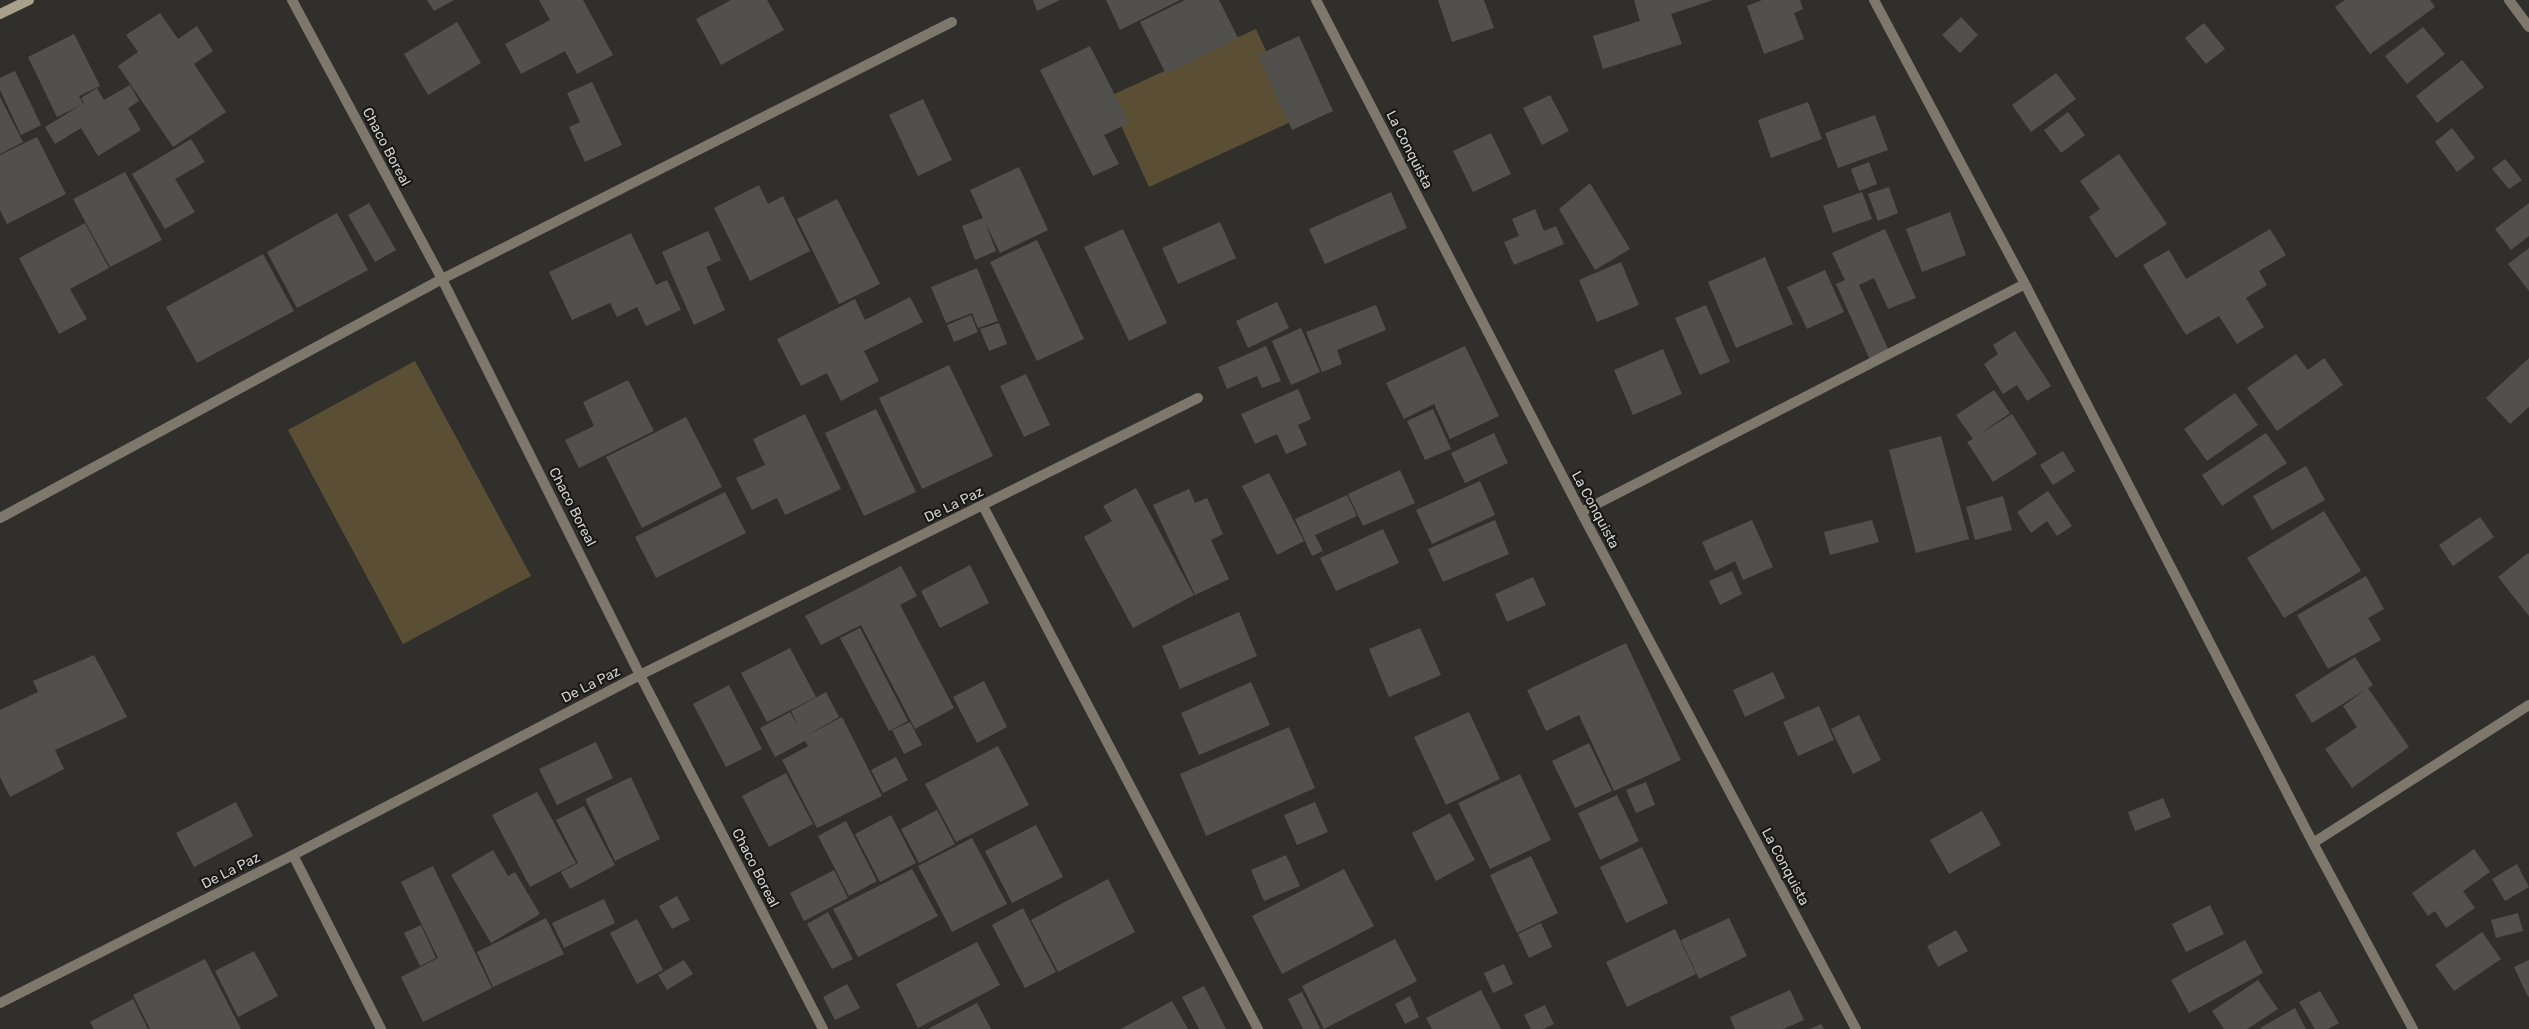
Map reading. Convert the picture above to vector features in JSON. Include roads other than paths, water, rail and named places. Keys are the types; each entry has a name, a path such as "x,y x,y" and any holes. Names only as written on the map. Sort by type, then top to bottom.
{"street":[{"path":"0,14 29,0"},
{"name":"Chaco Boreal","path":"292,0 442,279 640,675 823,1029"},
{"name":"La Conquista","path":"1316,0 1580,512 1856,1029"},
{"path":"1874,0 2025,284 2413,1029"},
{"path":"2509,0 2529,27"},
{"path":"0,518 442,279 952,22"},
{"path":"1580,512 2025,284"},
{"name":"De La Paz","path":"0,1003 294,855 640,675 984,506 1198,398"},
{"path":"984,506 1258,1029"},
{"path":"2314,842 2529,705"},
{"path":"294,855 381,1029"}]}
